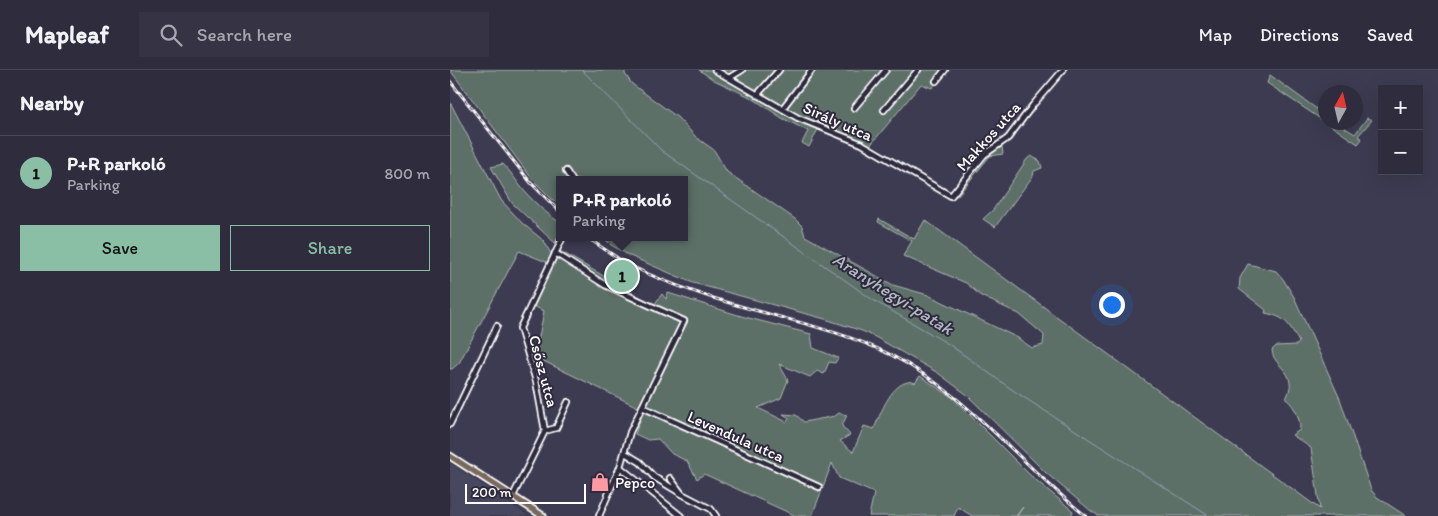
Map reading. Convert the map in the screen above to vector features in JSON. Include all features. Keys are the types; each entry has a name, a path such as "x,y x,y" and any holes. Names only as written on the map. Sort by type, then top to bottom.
{"main road":[{"path":"450,456 543,516"}],"street":[{"name":"Sirály utca","path":"715,70 798,118 862,144 951,196"},
{"path":"729,78 742,70"},
{"path":"757,95 779,70"},
{"path":"782,108 812,70"},
{"path":"854,108 886,70"},
{"path":"884,110 918,70"},
{"path":"936,81 945,70"},
{"name":"Makkos utca","path":"951,196 984,155 1008,138 1033,104 1063,70"},
{"path":"566,171 569,176"},
{"name":"Csősz utca","path":"513,496 545,432 541,402 531,361 520,328 561,241"},
{"path":"555,253 605,284 684,321 630,432 620,467 599,516"},
{"path":"450,424 497,326"},
{"path":"545,432 556,428 568,402"},
{"name":"Levendula utca","path":"642,407 819,487"},
{"path":"625,453 640,462 654,477 711,509 716,516"},
{"path":"620,467 681,516"},
{"path":"670,478 682,494"}],"shaded area":[{"path":"450,463 528,516 450,516"}],"green space":[{"path":"450,70 625,70 625,74 632,84 677,117 697,138 714,150 727,172 795,219 802,226 805,236 893,285 928,295 1018,338 1032,348 1043,345 1044,335 1019,314 981,296 966,283 903,256 912,241 878,222 879,219 914,239 925,220 1320,509 1311,448 1292,435 1300,430 1300,426 1295,409 1286,399 1290,387 1289,378 1275,359 1272,350 1276,346 1297,345 1299,342 1286,322 1265,313 1266,310 1239,289 1240,278 1248,264 1276,271 1294,297 1340,399 1371,490 1377,497 1406,516 1099,516 1046,473 966,394 938,373 877,338 825,319 693,283 630,256 607,241 688,241 688,176 556,176 556,203 533,180"},
{"path":"699,70 948,70 932,88 921,84 868,148 819,127 809,147 802,143 808,131"},
{"path":"1270,75 1318,110 1318,117 1267,83"},
{"path":"450,102 501,200 522,223 544,241 552,256 549,263 519,251 459,363 452,369 450,369"},
{"path":"1367,118 1372,120 1358,136 1362,139 1358,144 1337,130 1348,130 1355,134 1358,130 1363,130 1363,123"},
{"path":"1002,147 1003,154 990,156 958,195 953,198 951,196 992,150"},
{"path":"1031,156 1040,161 1042,168 1034,171 1033,176 995,227 983,219 993,210 1027,159"},
{"path":"503,164 523,190 556,220 555,243 512,203 491,167"},
{"path":"560,251 654,305 662,294 666,299 668,293 741,316 811,334 813,348 838,358 835,363 829,362 824,374 817,371 810,377 779,364 788,380 781,398 758,408 787,422 789,418 783,414 796,415 804,422 835,416 839,413 847,415 842,426 850,435 840,441 853,452 864,426 874,429 891,394 902,384 915,383 920,376 953,398 1030,475 1073,511 1071,516 1017,516 1023,507 1016,516 972,516 958,507 954,516 869,516 874,493 839,478 832,463 812,516 796,516 704,474 697,479 687,461 672,454 658,439 648,440 635,434 644,410 535,357 544,311 533,306"}],"waterway":[{"name":"Aranyhegyi-patak","path":"582,70 662,151 873,300 950,345 1014,391 1209,516"}],"railway":[{"path":"450,81 531,183 556,208"},
{"path":"592,241 643,272 694,292 846,336 891,355 945,389 1086,516"}],"place":[{"name":"P+R parkoló","path":"622,276"},
{"name":"Pepco","path":"600,482"}]}
